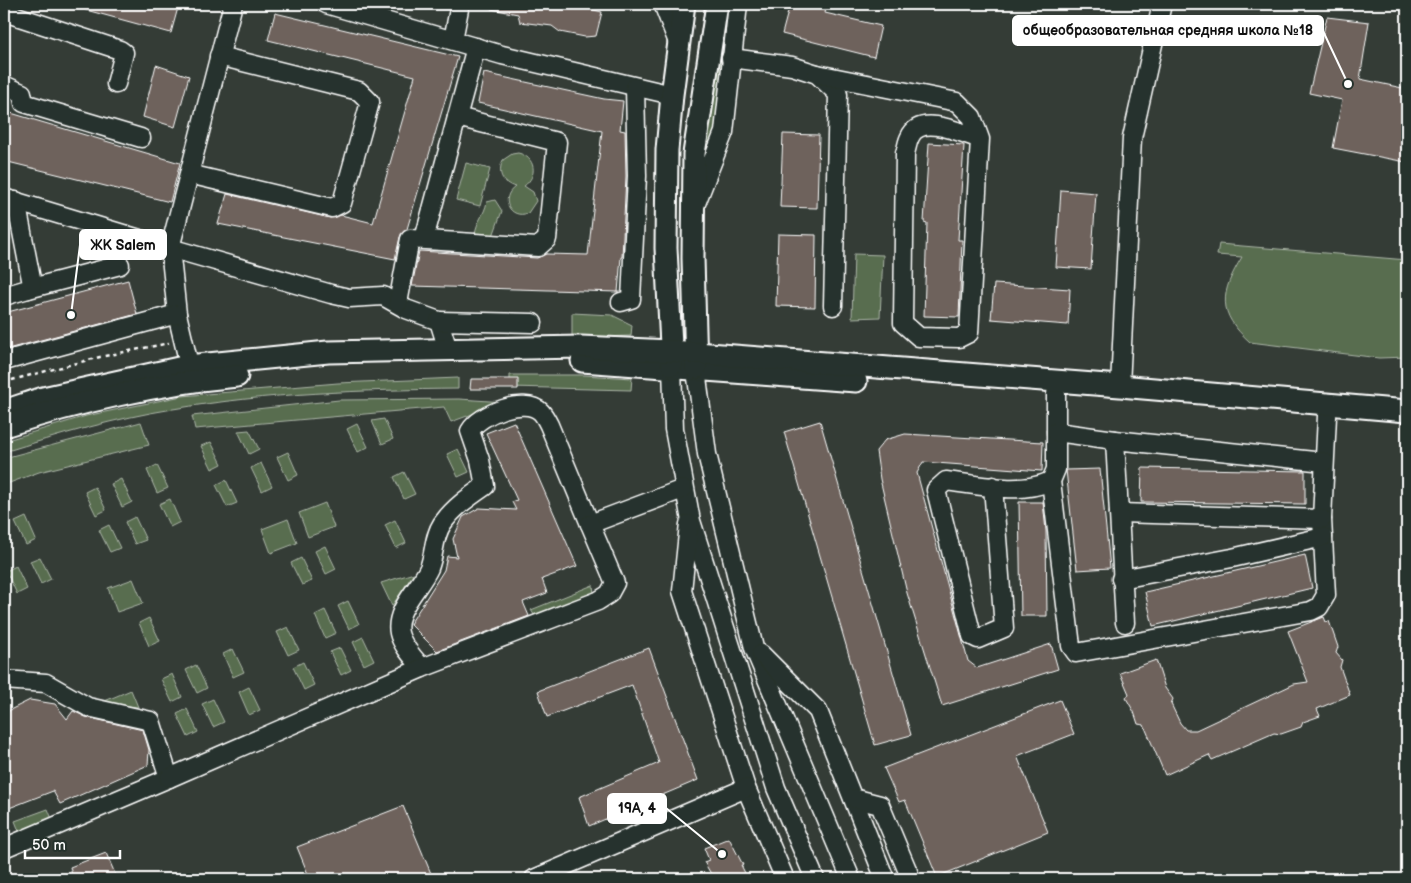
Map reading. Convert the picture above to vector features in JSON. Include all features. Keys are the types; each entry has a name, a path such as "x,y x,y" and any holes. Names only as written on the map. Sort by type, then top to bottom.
{"main road":[{"path":"672,359 666,248 667,150 684,4"},
{"path":"696,362 694,154 716,4"},
{"path":"4,411 43,398 328,352 581,347 696,362 1407,424"},
{"path":"4,426 116,397 191,374 331,366 672,359"},
{"path":"696,362 1120,386 1407,411"}],"street":[{"path":"191,374 177,314 170,248 233,4"},
{"path":"326,4 355,8 476,47 672,95"},
{"path":"453,40 460,4"},
{"path":"663,4 679,47"},
{"path":"694,208 724,132 738,4"},
{"path":"1120,386 1132,138 1162,4"},
{"path":"4,12 120,50 124,53 116,84"},
{"path":"424,239 476,47"},
{"path":"189,174 332,208 342,203 370,102 359,91 219,56"},
{"path":"731,58 792,66 817,74 957,102 972,117 980,139 968,333 959,338 918,337 903,323 906,153 910,135 920,126 937,125 980,139"},
{"path":"817,74 838,94 833,306"},
{"path":"4,85 22,92 24,103 141,138"},
{"path":"621,302 631,299 637,176 635,86"},
{"path":"398,303 410,239 538,247 547,239 557,142 457,117"},
{"path":"10,200 331,294 349,298 383,296 440,321 533,323"},
{"path":"10,200 32,284 28,289"},
{"path":"4,296 120,265"},
{"path":"4,361 177,314"},
{"path":"440,321 448,350"},
{"path":"672,359 674,429 683,490 690,516 776,788 815,879"},
{"path":"696,362 707,454 754,648 851,879"},
{"path":"1056,394 1056,469 1051,481 1071,646 1076,653 1311,611 1319,607 1326,595 1322,528 1326,416"},
{"path":"4,848 422,668 598,601 609,594 615,583 549,425 541,411 528,406 512,405 475,422 470,431 480,460 485,486 452,512 442,525 436,536 429,567 399,619 399,633 408,651 422,668"},
{"path":"1056,432 1324,462"},
{"path":"1115,440 1121,579 1125,623"},
{"path":"993,486 1004,628 978,639 972,636 936,490 946,481 993,486 1039,487 1051,481"},
{"path":"590,524 683,490"},
{"path":"1119,513 1322,528"},
{"path":"690,516 682,591 746,788 785,879"},
{"path":"1121,579 1232,558 1322,528"},
{"path":"754,648 818,711 885,879"},
{"path":"4,680 46,684 88,707 151,721 169,778"},
{"path":"534,879 746,788"},
{"path":"854,798 880,805 912,879"}],"path":[{"path":"4,382 100,357 183,340"}],"green space":[{"path":"721,4 734,4 716,137 703,167 707,107"},
{"path":"512,154 524,155 532,163 532,177 524,186 533,192 536,201 528,213 522,214 512,211 509,207 508,197 515,187 504,180 501,173 503,160"},
{"path":"466,163 490,169 480,206 456,200"},
{"path":"495,200 502,211 493,236 475,234 487,202"},
{"path":"1219,244 1407,260 1407,357 1379,358 1250,342 1232,322 1225,302 1229,281 1242,257 1217,255"},
{"path":"854,254 883,255 880,317 852,318"},
{"path":"572,313 612,315 632,325 631,336 572,338"},
{"path":"510,375 583,375 632,378 631,390 510,387"},
{"path":"458,378 458,389 315,393 244,399 173,409 109,422 4,452 4,441 86,416 182,396 338,383"},
{"path":"459,399 505,402 451,422 444,407 195,429 192,416 339,400"},
{"path":"384,419 393,439 382,444 372,421"},
{"path":"141,422 149,445 39,472 4,485 4,458"},
{"path":"357,424 368,447 358,452 347,429"},
{"path":"249,430 259,449 249,454 238,431"},
{"path":"211,442 222,464 212,469 201,446"},
{"path":"458,449 469,472 458,477 447,454"},
{"path":"288,452 298,475 288,480 277,457"},
{"path":"261,463 272,486 262,491 251,468"},
{"path":"157,465 168,488 157,493 147,470"},
{"path":"404,472 415,494 404,499 394,477"},
{"path":"121,479 132,502 122,507 111,484"},
{"path":"226,480 237,503 227,507 216,485"},
{"path":"95,487 106,510 96,515 85,492"},
{"path":"170,499 180,522 170,527 159,504"},
{"path":"325,503 334,527 308,537 299,513"},
{"path":"26,517 36,540 26,545 15,522"},
{"path":"135,517 146,540 135,544 125,522"},
{"path":"288,519 297,543 271,553 262,529"},
{"path":"395,520 406,543 396,548 385,525"},
{"path":"109,525 120,548 110,552 99,530"},
{"path":"325,546 336,569 326,574 315,551"},
{"path":"40,557 51,579 41,584 30,561"},
{"path":"301,558 312,581 302,585 291,563"},
{"path":"16,566 27,589 17,594 6,571"},
{"path":"414,573 392,606 381,583"},
{"path":"133,579 143,603 117,612 108,588"},
{"path":"593,585 594,594 536,618 531,610"},
{"path":"348,601 359,624 349,629 338,606"},
{"path":"325,610 336,633 325,638 315,615"},
{"path":"149,618 160,641 149,646 139,623"},
{"path":"288,627 299,650 288,655 277,632"},
{"path":"363,637 374,660 364,665 353,642"},
{"path":"340,648 351,670 341,675 330,652"},
{"path":"233,649 244,672 233,677 223,654"},
{"path":"303,662 314,685 304,690 293,667"},
{"path":"196,665 207,688 197,693 186,670"},
{"path":"172,674 182,697 172,702 161,679"},
{"path":"249,687 260,710 249,715 239,692"},
{"path":"131,690 138,707 100,703"},
{"path":"213,699 224,722 213,727 202,704"},
{"path":"187,709 198,732 188,737 177,714"},
{"path":"48,809 52,819 19,831 15,821"}],"building":[{"path":"76,4 179,4 171,33 75,7"},
{"path":"492,4 570,4 602,12 596,36 585,37 560,32 552,26 520,22 518,14 491,9"},
{"path":"790,4 827,4 825,13 881,26 874,57 782,34"},
{"path":"275,13 458,57 407,229 400,237 395,259 218,224 227,194 330,218 341,215 373,223 415,76 268,40"},
{"path":"1327,17 1369,22 1360,79 1407,89 1406,162 1333,148 1342,100 1309,93"},
{"path":"156,65 189,76 175,127 143,117"},
{"path":"484,73 604,99 623,101 620,130 625,131 626,176 622,257 618,292 412,286 419,251 537,258 546,254 588,255 602,131 478,103"},
{"path":"4,111 180,163 170,202 4,161"},
{"path":"783,134 819,135 817,208 780,207"},
{"path":"929,143 964,145 958,240 962,240 959,317 924,316 927,223 924,222"},
{"path":"1061,190 1096,193 1091,269 1056,267"},
{"path":"778,234 816,235 815,307 776,306"},
{"path":"128,280 137,314 4,350 4,313"},
{"path":"994,284 1070,289 1068,325 991,319"},
{"path":"471,379 518,379 518,389 470,389"},
{"path":"820,421 911,735 875,745 784,432"},
{"path":"514,422 577,566 542,579 547,593 523,602 529,616 437,651 410,624 444,570 447,556 457,557 453,539 463,517 479,508 516,510 512,502 517,500 486,433"},
{"path":"905,434 1043,442 1042,471 923,462 917,473 968,661 977,668 1051,644 1058,669 942,706 907,593 880,479 876,451 885,440"},
{"path":"1142,468 1305,471 1305,504 1141,502"},
{"path":"1100,469 1110,568 1077,570 1066,470"},
{"path":"1019,502 1043,502 1046,531 1047,616 1021,616"},
{"path":"1305,555 1312,588 1153,626 1145,592"},
{"path":"1324,617 1326,622 1329,621 1338,647 1336,653 1342,660 1340,667 1350,695 1317,709 1320,716 1303,722 1301,727 1281,734 1274,733 1212,760 1209,755 1165,775 1144,725 1138,724 1126,698 1129,694 1120,673 1156,660 1165,688 1173,699 1171,704 1180,723 1186,730 1196,730 1294,684 1308,682 1288,631"},
{"path":"649,648 698,780 589,826 579,797 659,763 632,685 547,717 538,691"},
{"path":"30,700 55,704 67,719 73,711 86,717 143,730 149,750 148,765 60,804 53,791 4,810 4,717 10,710"},
{"path":"1060,700 1074,734 1017,756 1048,832 937,877 905,800 899,802 884,768"},
{"path":"403,806 432,876 425,879 310,879 297,847"},
{"path":"729,838 748,879 714,879 704,862 709,860 704,848"},
{"path":"106,853 116,876 108,879 73,879 70,867"}],"place":[{"name":"общеобразовательная средняя школа №18","path":"1348,84"},
{"name":"ЖК Salem","path":"71,315"},
{"name":"19А, 4","path":"722,854"}]}
